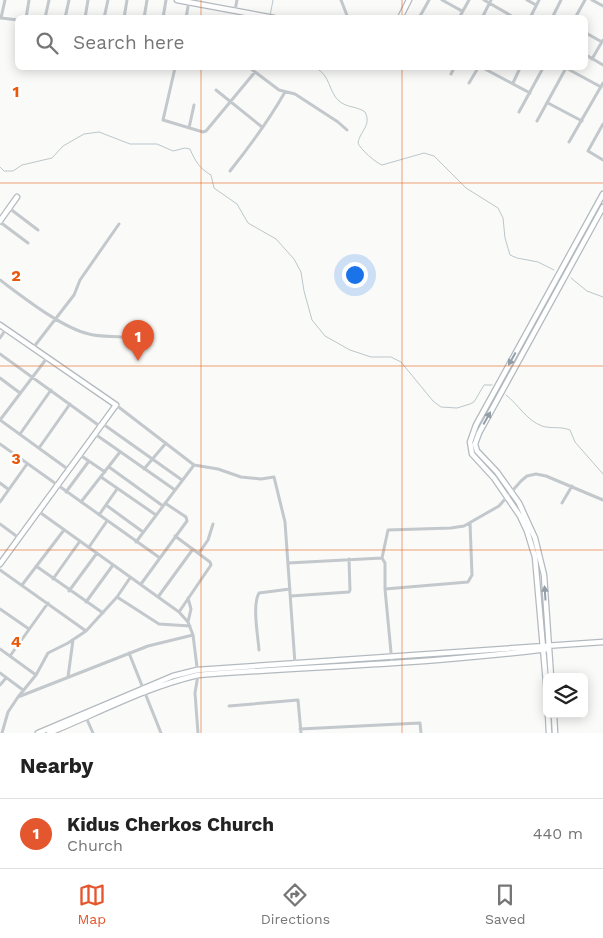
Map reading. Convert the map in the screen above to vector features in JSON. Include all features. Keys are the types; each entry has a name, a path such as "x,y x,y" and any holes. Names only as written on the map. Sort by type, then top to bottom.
{"street":[{"path":"5,0 1,18 15,20"},
{"path":"26,15 29,0"},
{"path":"46,15 49,0"},
{"path":"66,15 69,0"},
{"path":"86,15 88,0"},
{"path":"105,15 108,0"},
{"path":"124,15 127,0"},
{"path":"144,15 147,0"},
{"path":"164,15 166,0"},
{"path":"177,0 235,10 247,15"},
{"path":"214,6 215,0"},
{"path":"235,10 237,0"},
{"path":"341,0 347,15"},
{"path":"402,15 409,0"},
{"path":"421,15 429,0"},
{"path":"442,0 462,12"},
{"path":"460,15 469,0"},
{"path":"484,0 490,1 510,15"},
{"path":"527,0 536,5"},
{"path":"531,15 539,0"},
{"path":"555,15 561,0"},
{"path":"577,15 585,0"},
{"path":"592,0 603,6"},
{"path":"187,15 189,1"},
{"path":"483,15 490,1"},
{"path":"588,34 603,42 592,59"},
{"path":"588,56 603,65"},
{"path":"175,70 163,120 205,132 255,72"},
{"path":"252,70 279,90 295,94 311,103 347,130"},
{"path":"451,74 453,70"},
{"path":"469,83 477,70"},
{"path":"486,70 530,92"},
{"path":"512,83 519,70"},
{"path":"519,112 543,70"},
{"path":"537,121 565,70"},
{"path":"570,70 601,87"},
{"path":"569,142 603,83"},
{"path":"216,90 262,127"},
{"path":"230,171 248,150 285,92"},
{"path":"548,103 582,121"},
{"path":"189,128 194,105"},
{"path":"603,124 588,151 603,160"},
{"path":"547,673 544,575 535,538 527,517 512,492 480,454 475,444 581,233 603,194"},
{"path":"17,197 0,221 28,243"},
{"path":"550,673 534,557 524,524 494,478 472,454 470,442 476,425 603,207"},
{"path":"9,208 38,230"},
{"path":"34,348 74,295 80,280 119,224"},
{"path":"581,233 587,236"},
{"path":"0,280 78,331 123,337"},
{"path":"0,325 116,405 194,465 218,469 241,477 261,479 274,477 285,522 295,665"},
{"path":"0,338 6,329"},
{"path":"0,354 182,480"},
{"path":"47,358 0,420 69,470"},
{"path":"0,379 20,393"},
{"path":"20,434 51,390"},
{"path":"39,448 70,404"},
{"path":"0,564 116,405"},
{"path":"95,434 175,490"},
{"path":"144,470 166,443"},
{"path":"0,444 160,558"},
{"path":"81,502 120,452"},
{"path":"80,455 105,472"},
{"path":"66,492 89,461"},
{"path":"0,502 27,464"},
{"path":"136,542 194,465"},
{"path":"109,467 187,520 141,584"},
{"path":"392,660 385,589 385,564 382,558 386,534 390,530 464,526 490,512 508,497 520,480 536,474 572,486 603,500"},
{"path":"101,477 156,516"},
{"path":"0,483 8,489"},
{"path":"562,503 572,486"},
{"path":"99,515 117,489"},
{"path":"106,505 144,532"},
{"path":"38,511 179,612 189,624 194,635 198,673 195,693 198,733"},
{"path":"89,547 107,521"},
{"path":"385,589 468,582 472,575 470,523"},
{"path":"0,524 19,538"},
{"path":"199,554 208,540 213,524"},
{"path":"22,585 64,530"},
{"path":"175,536 210,562 211,566 179,612"},
{"path":"52,579 80,541"},
{"path":"158,597 193,549"},
{"path":"69,591 97,553"},
{"path":"288,563 382,558"},
{"path":"291,596 349,592 349,559"},
{"path":"86,602 113,565"},
{"path":"36,566 69,591 103,613"},
{"path":"0,570 86,630"},
{"path":"0,722 36,675 48,653 86,630 117,597 130,578"},
{"path":"258,650 256,607 258,593 290,589"},
{"path":"117,597 159,624 189,624"},
{"path":"188,597 191,609 189,624"},
{"path":"10,656 48,603"},
{"path":"0,609 29,629"},
{"path":"18,697 148,646 194,635"},
{"path":"68,677 74,639"},
{"path":"38,733 47,732 174,678 198,673 450,656 603,642"},
{"path":"0,649 36,675"},
{"path":"130,653 160,733"},
{"path":"0,673 23,690"},
{"path":"0,686 6,678"},
{"path":"229,706 298,700 300,731 420,723 421,733"},
{"path":"85,716 93,733"},
{"path":"548,718 549,733"},
{"path":"554,718 555,733"},
{"path":"2,733 4,719"},
{"path":"361,727 362,733"}],"waterway":[{"path":"270,15 273,0"},
{"path":"319,70 327,79 335,97 339,101 365,112 367,121 358,143 372,159 382,165 424,153 434,156 466,188 498,208 503,218 505,238 510,255 538,262 554,270"},
{"path":"0,167 4,171 13,171 22,165 52,158 63,146 84,134 99,132 130,144 157,144 173,151 185,148 190,149 198,164 211,175 214,188 237,204 248,223 276,239 294,259 301,272 312,320 325,336 350,350 371,357 391,357 401,362 433,401 441,407 457,408 470,404 474,402 484,385 492,385"},
{"path":"571,278 587,291 603,297"},
{"path":"506,395 536,423 545,427 570,430 575,442 603,474"}],"place":[{"name":"Kidus Cherkos Church","path":"138,361"}]}
